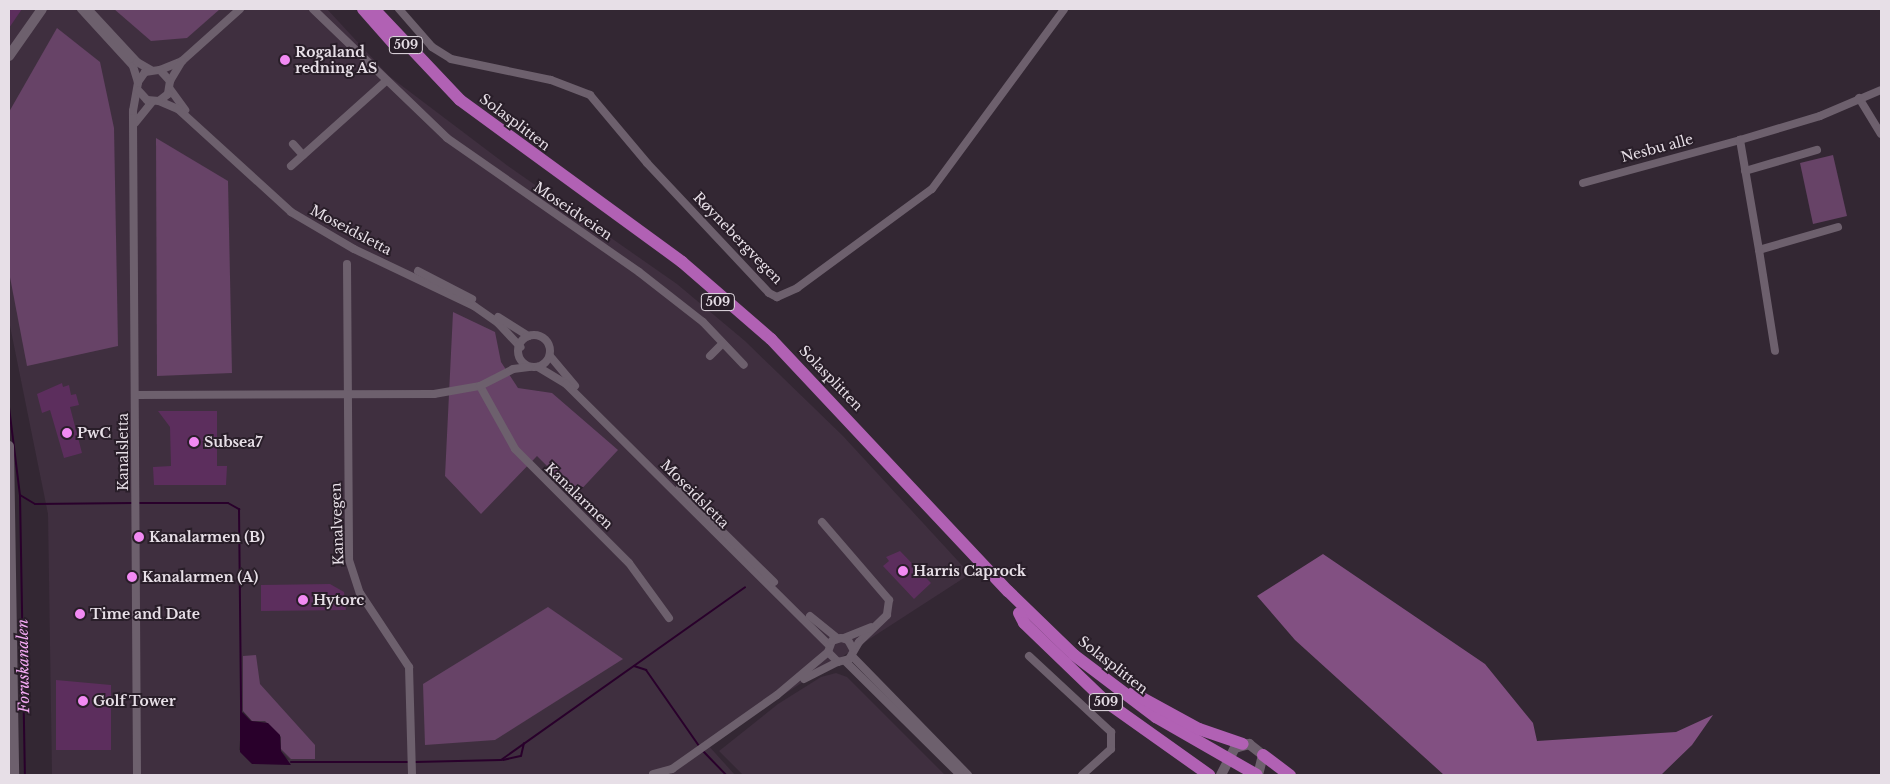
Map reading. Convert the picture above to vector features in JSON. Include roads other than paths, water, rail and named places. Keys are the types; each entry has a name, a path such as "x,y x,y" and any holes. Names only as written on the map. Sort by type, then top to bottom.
{"highway":[{"name":"Solasplitten","path":"361,9 454,105 677,269 766,344 1019,613 1111,695 1215,758 1258,775"},
{"name":"Solasplitten","path":"374,9 439,80 490,124 682,262 771,339 1060,643 1156,717 1240,775"},
{"name":"509","path":"386,9 439,80"},
{"name":"509","path":"1019,613 1024,623 1075,675 1183,759 1209,775"},
{"name":"509","path":"1060,643 1134,693 1199,729 1243,744"},
{"path":"1263,755 1290,775"}],"street":[{"path":"81,9 133,66 139,91 155,102"},
{"path":"88,9 137,62 151,70 160,70 182,61 240,9"},
{"name":"Moseidveien","path":"313,9 447,138 639,272 723,343 744,365"},
{"name":"Røynebergvegen","path":"399,9 432,47 451,59 551,80 590,95 648,163 769,293 777,297 797,288 932,189 1064,9"},
{"path":"9,56 38,11"},
{"path":"132,129 139,114 155,102 170,85 182,61"},
{"path":"138,82 151,70"},
{"path":"160,70 170,85"},
{"path":"292,166 386,81"},
{"name":"Moseidsletta","path":"170,85 180,105 294,208 362,247 450,286 528,336"},
{"name":"Nesbu alle","path":"1583,183 1820,116 1881,90"},
{"name":"Kanalsletta","path":"137,775 132,129 139,91"},
{"path":"1859,98 1881,134"},
{"name":"Moseidsletta","path":"155,102 178,109 292,212 365,254 474,306 498,323 519,351"},
{"path":"1740,140 1775,351"},
{"path":"293,144 303,155"},
{"path":"1745,171 1817,150"},
{"path":"1759,250 1838,227"},
{"path":"347,264 347,394"},
{"path":"135,395 434,394 480,386 506,372 529,367 538,368 550,356 545,339 528,336 506,372"},
{"path":"710,356 723,343"},
{"path":"519,351 529,367"},
{"name":"Moseidsletta","path":"550,356 569,380 681,491 841,638 847,657"},
{"name":"Moseidsletta","path":"538,368 566,384 829,648 847,657"},
{"name":"Kanalarmen","path":"480,386 515,449 629,563 669,618"},
{"name":"Kanalvegen","path":"347,394 351,571 360,593 409,667 412,772"},
{"path":"9,446 14,775"},
{"path":"644,775 670,772 707,743 777,695 847,657 889,611 886,593 822,522"},
{"path":"777,695 841,638 880,623"},
{"path":"1029,656 1111,732 1111,749 1082,775"},
{"path":"847,657 960,775"},
{"path":"847,657 968,775"},
{"path":"1221,775 1232,752 1243,744 1255,745 1263,755 1258,775"},
{"path":"1183,759 1202,775"}],"waterway":[{"name":"Foruskanalen","path":"9,407 20,495 25,775"},
{"path":"20,495 35,504 133,503"},
{"path":"138,503 228,503 239,509 241,711"},
{"path":"415,762 501,760 745,587"},
{"path":"634,666 646,670 699,746"},
{"path":"503,760 521,756 524,743"},
{"path":"702,750 726,775"},
{"path":"291,762 410,762"}],"place":[{"name":"Rogaland redning AS","path":"285,60"},
{"name":"PwC","path":"67,433"},
{"name":"Subsea7","path":"194,442"},
{"name":"Kanalarmen (B)","path":"139,537"},
{"name":"Harris Caprock","path":"903,571"},
{"name":"Kanalarmen (A)","path":"132,577"},
{"name":"Hytorc","path":"303,600"},
{"name":"Time and Date","path":"80,614"},
{"name":"Golf Tower","path":"83,701"}]}
